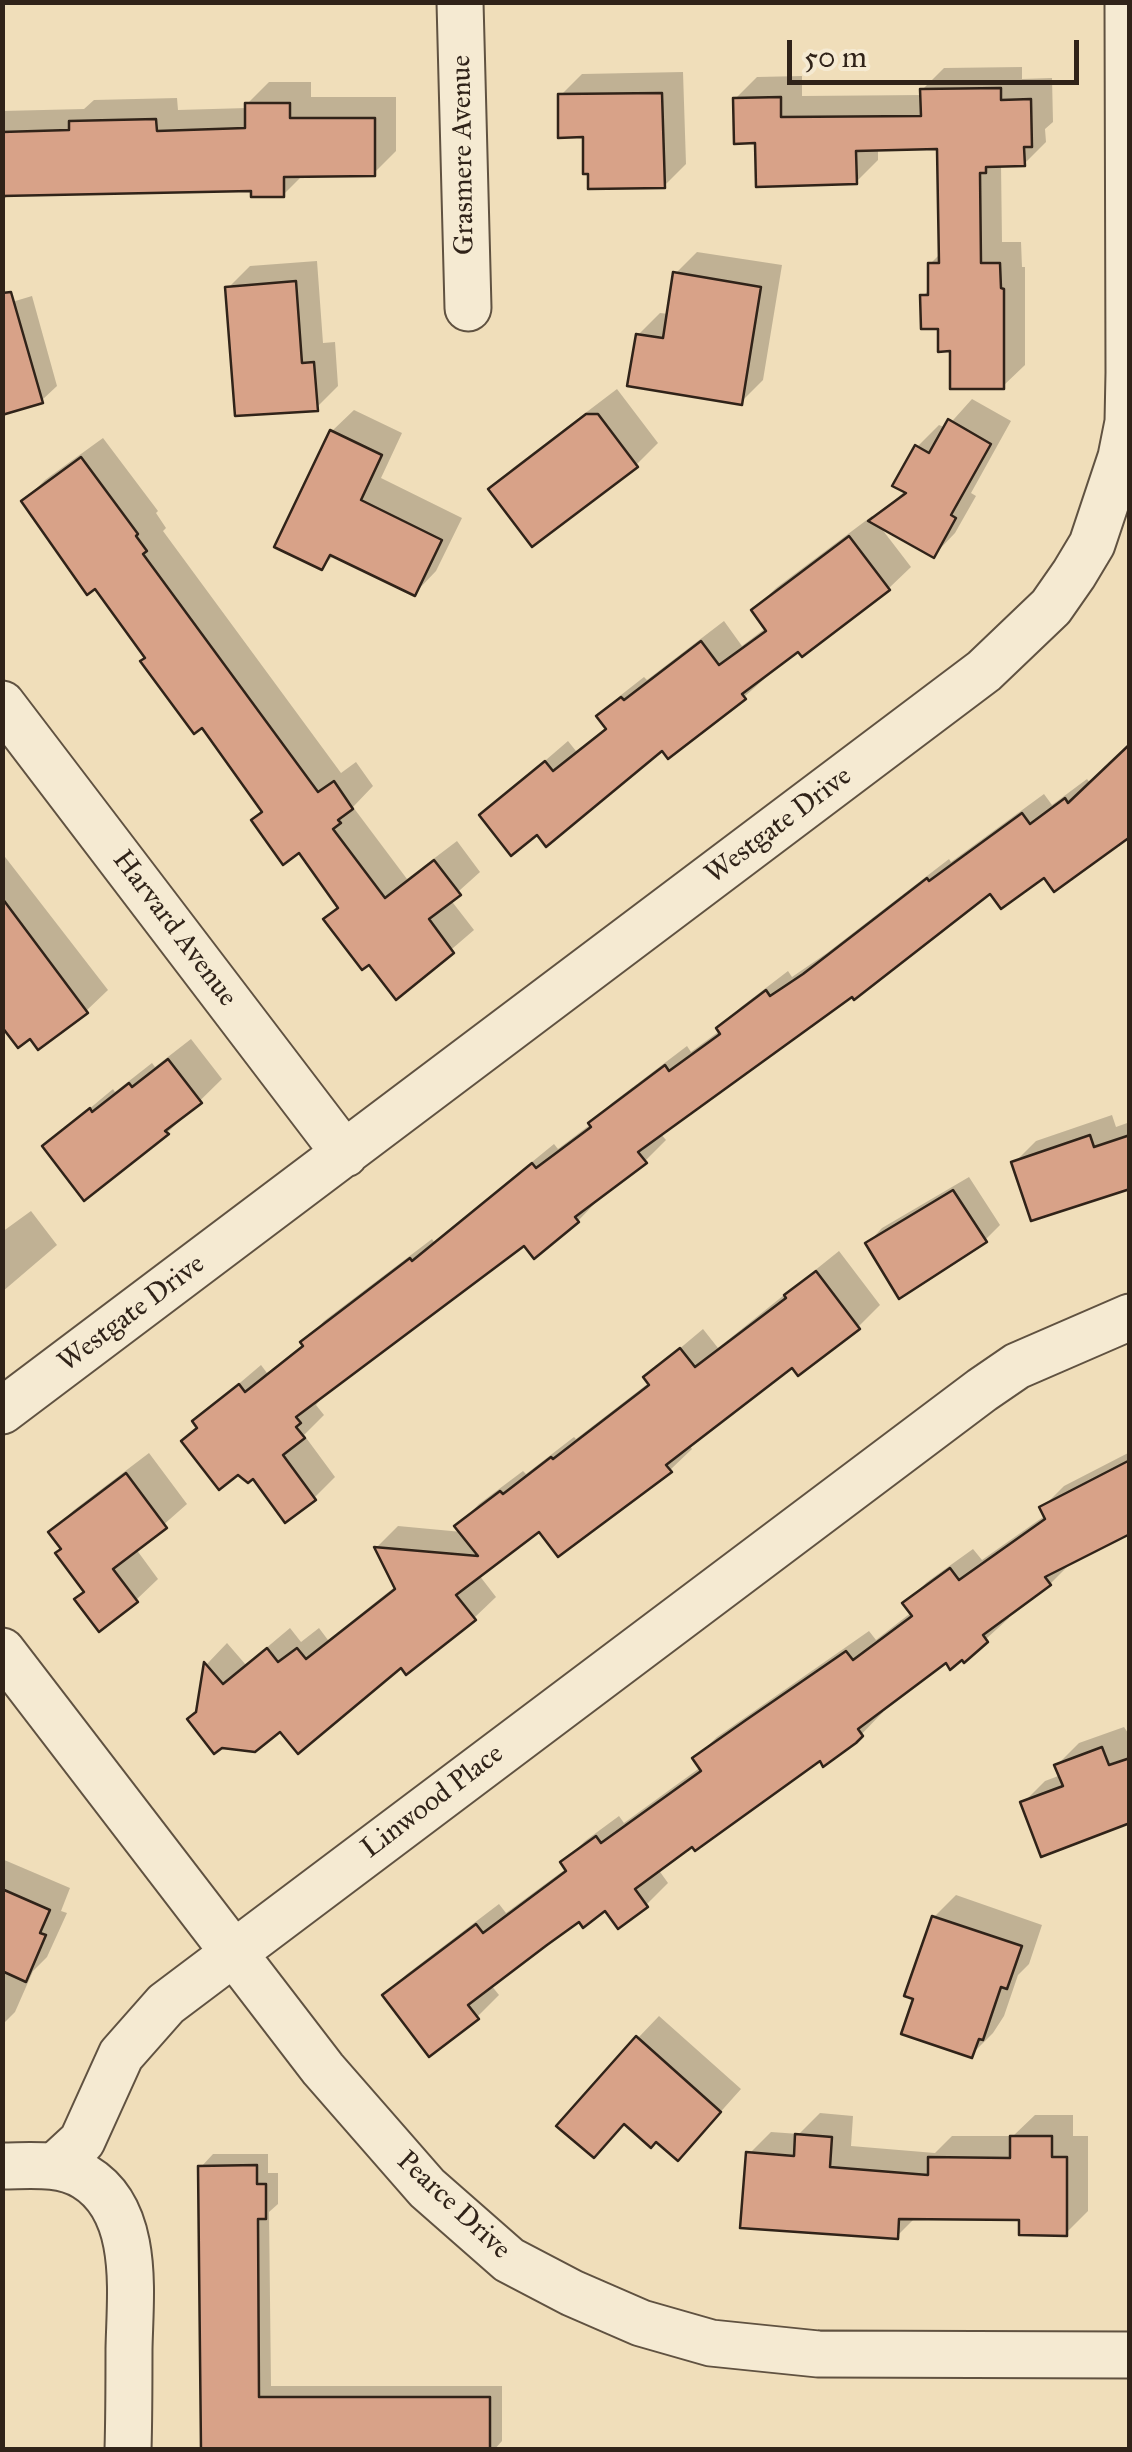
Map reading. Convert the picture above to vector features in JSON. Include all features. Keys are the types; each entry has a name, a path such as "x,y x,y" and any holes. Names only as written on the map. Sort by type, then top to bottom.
{"street":[{"name":"Grasmere Avenue","path":"460,2 468,308"},
{"name":"Westgate Drive","path":"2,1411 984,671 1051,607 1092,544 1109,498 1128,422 1128,2"},
{"name":"Harvard Avenue","path":"2,704 345,1154"},
{"name":"Linwood Place","path":"56,2166 82,2141 121,2055 144,2026 232,1954 982,1390 1017,1366 1130,1317"},
{"name":"Pearce Drive","path":"2,1650 334,2082 426,2188 509,2260 640,2323 712,2343 818,2354 1130,2355"},
{"path":"2,2166 56,2166 85,2177 106,2195 118,2215 130,2278 128,2450"}],"building":[{"path":"1001,88 1001,100 1031,99 1032,147 1024,147 1025,166 986,167 986,173 980,173 981,263 1000,263 1004,289 1004,389 950,389 950,351 938,352 938,329 921,329 920,295 928,295 928,263 939,263 937,149 856,151 857,184 756,187 755,143 734,144 733,98 781,97 781,117 921,116 920,89"},
{"path":"662,93 665,188 588,189 588,174 583,174 583,137 558,138 558,94"},
{"path":"245,103 290,103 290,118 375,118 375,176 284,177 284,197 251,197 251,191 2,196 2,132 69,130 69,121 156,119 157,131 245,128"},
{"path":"673,272 761,287 742,405 627,386 636,334 663,338"},
{"path":"296,281 302,363 314,362 318,411 235,416 225,287"},
{"path":"11,292 43,403 2,415 2,293"},
{"path":"586,414 598,414 638,467 532,547 488,489"},
{"path":"948,419 991,444 951,515 956,518 934,558 868,521 906,493 892,486 915,445 929,453"},
{"path":"330,430 382,455 361,500 442,540 415,596 330,555 322,570 274,547"},
{"path":"81,457 138,534 147,551 143,554 318,792 334,781 353,809 333,829 385,898 434,860 461,895 429,919 454,953 396,1000 369,965 362,970 323,919 338,908 299,853 283,865 251,820 262,812 202,728 194,734 140,661 145,658 95,589 87,595 21,501"},
{"path":"849,536 890,590 802,657 798,652 742,694 746,699 668,759 662,751 546,847 537,835 511,856 479,815 545,761 553,771 606,729 596,716 621,697 624,700 701,641 719,665 766,631 751,610"},
{"path":"1130,744 1130,837 1054,892 1044,878 1001,909 990,894 854,1000 852,997 638,1152 647,1163 575,1217 579,1222 534,1259 524,1246 296,1417 301,1423 296,1427 305,1438 283,1455 316,1500 285,1523 253,1479 248,1483 238,1475 219,1490 181,1441 197,1428 192,1421 239,1384 245,1392 303,1346 300,1342 410,1258 412,1261 532,1163 536,1168 665,1065 669,1071 720,1034 716,1028 766,990 770,996 803,974 927,878 929,881 1022,813 1030,824 1065,798 1068,803"},
{"path":"2,898 88,1013 38,1050 30,1039 18,1048 2,1027"},
{"path":"168,1059 202,1103 84,1201 42,1146 90,1108 92,1112 129,1083 132,1087"},
{"path":"1090,1135 1094,1147 1130,1135 1130,1189 1031,1221 1011,1162"},
{"path":"953,1190 987,1242 899,1299 865,1243"},
{"path":"816,1271 860,1329 798,1376 792,1368 666,1465 672,1472 558,1557 539,1532 456,1595 476,1620 406,1675 401,1668 298,1754 280,1732 255,1752 222,1748 214,1754 187,1719 196,1712 204,1662 223,1684 267,1648 278,1662 297,1648 306,1659 395,1589 374,1547 478,1556 454,1526 500,1491 503,1494 553,1459 649,1385 643,1377 680,1348 695,1367"},
{"path":"1130,1460 1130,1534 1045,1577 1051,1585 983,1635 988,1642 964,1663 962,1660 950,1670 946,1663 858,1729 863,1736 823,1767 820,1761 635,1889 648,1907 618,1929 605,1911 583,1928 579,1922 547,1945 468,2005 479,2019 429,2057 382,1995 476,1924 483,1933 566,1871 560,1862 596,1836 601,1843 701,1771 692,1758 846,1651 853,1660 912,1616 902,1603 950,1568 959,1580 1045,1519 1039,1507"},
{"path":"126,1473 167,1528 113,1569 138,1602 99,1632 74,1599 84,1592 55,1553 61,1549 48,1532"},
{"path":"1102,1747 1109,1765 1130,1758 1130,1823 1041,1857 1020,1802 1063,1786 1054,1765"},
{"path":"2,1889 50,1910 40,1933 46,1935 26,1982 2,1971"},
{"path":"932,1916 1022,1946 1007,1989 1001,1987 983,2040 979,2039 972,2058 901,2034 913,1999 904,1996"},
{"path":"636,2036 721,2112 678,2161 656,2142 651,2148 624,2124 594,2158 556,2126"},
{"path":"795,2134 832,2137 830,2167 928,2175 928,2157 1010,2158 1010,2136 1052,2136 1052,2157 1067,2157 1067,2236 1019,2235 1019,2220 899,2219 898,2239 740,2228 746,2152 794,2156"},
{"path":"257,2165 257,2184 266,2184 266,2219 258,2219 259,2397 490,2397 490,2450 201,2450 198,2166"}]}
